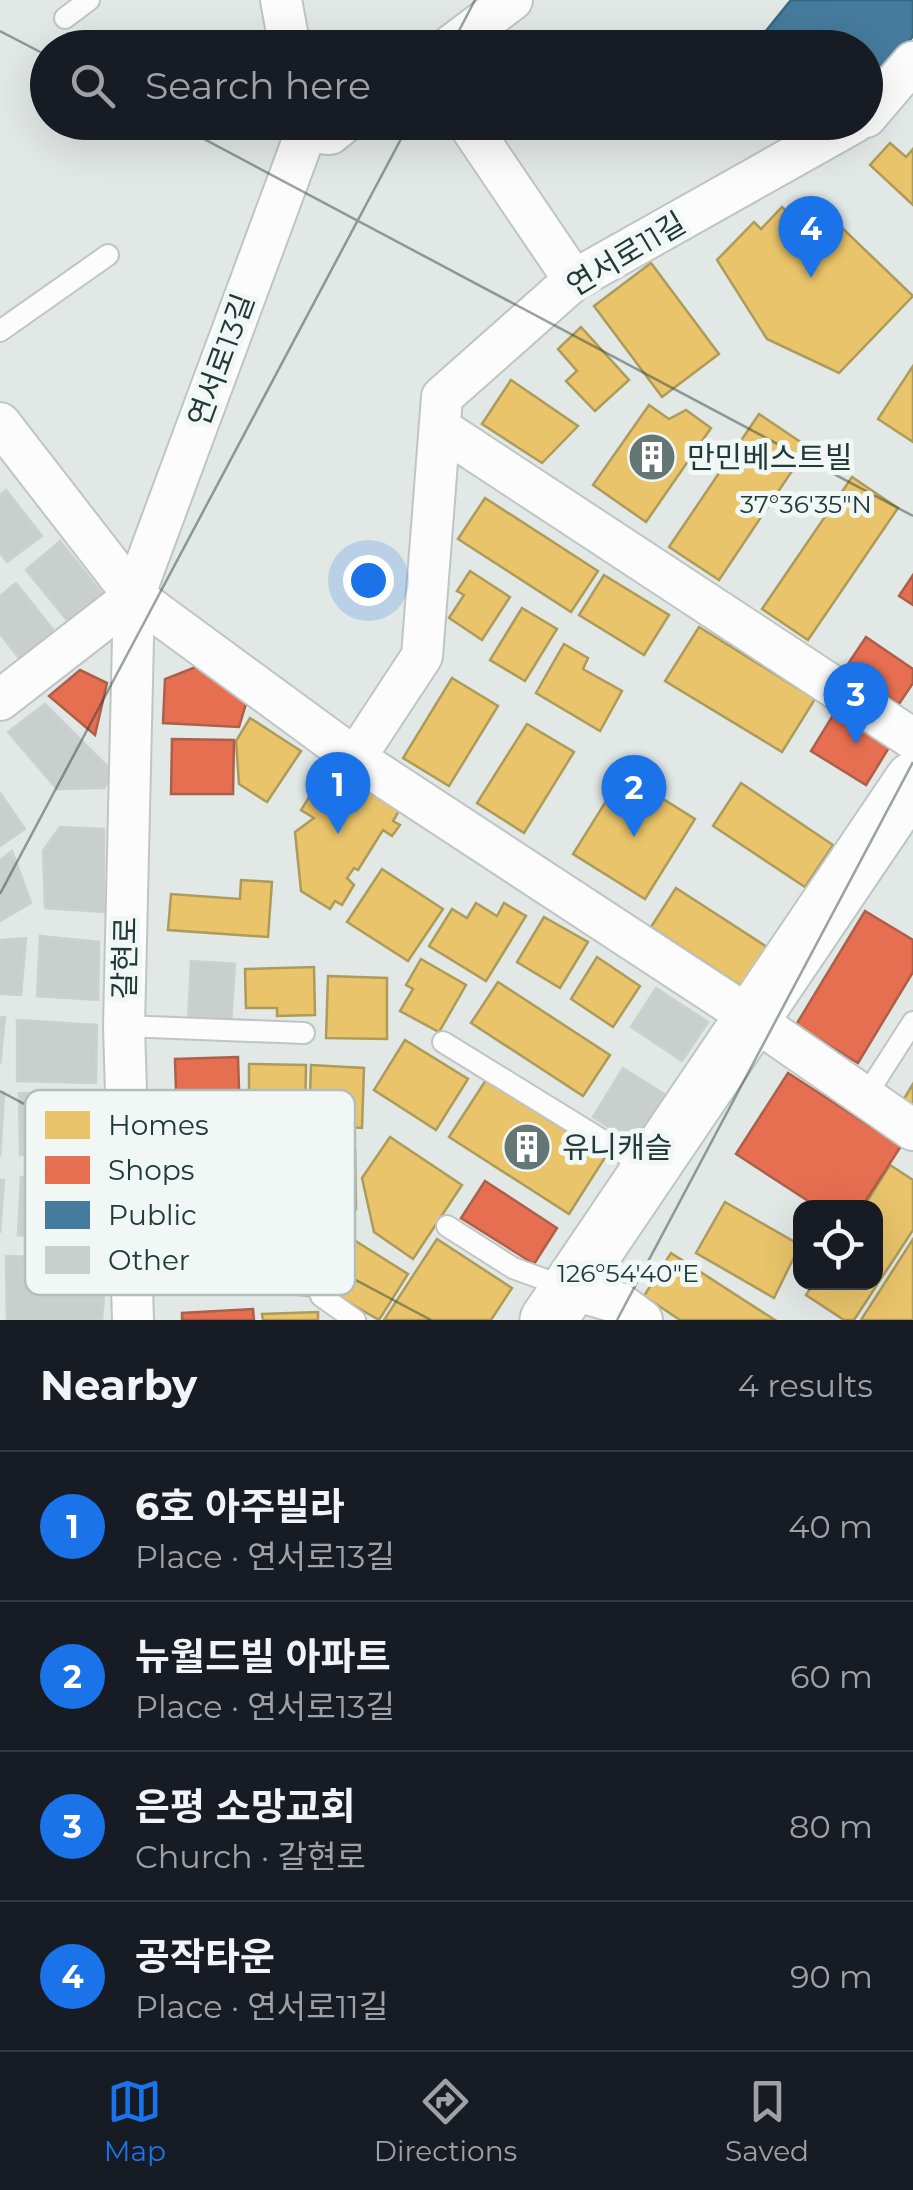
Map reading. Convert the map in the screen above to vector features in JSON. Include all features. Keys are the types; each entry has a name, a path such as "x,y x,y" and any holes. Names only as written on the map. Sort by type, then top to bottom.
{"main road":[{"path":"559,1304 750,1017 909,796"}],"street":[{"path":"282,0 287,30"},
{"path":"472,30 512,0"},
{"path":"883,96 913,62"},
{"name":"연서로13길","path":"134,596 300,140"},
{"path":"479,140 574,280"},
{"name":"연서로11길","path":"440,428 442,397 574,280 823,140"},
{"path":"0,423 134,596 355,758 750,1017 913,1130"},
{"path":"355,758 422,656 440,428 913,739"},
{"path":"0,700 134,596"},
{"name":"갈현로","path":"126,1090 124,1026 134,596"},
{"name":"갈현로","path":"132,1295 133,1320"},
{"path":"559,1304 619,1304 642,1320"}],"lane":[{"path":"66,18 89,0"},
{"path":"0,331 108,255"},
{"path":"865,1096 913,1022"},
{"path":"124,1026 304,1033"},
{"path":"443,1042 649,1170"},
{"path":"447,1226 559,1304"},
{"path":"322,1296 355,1320"}],"building: Homes":[{"path":"890,143 906,157 913,149 913,205 870,165"},
{"path":"812,199 913,296 839,373 767,339 717,260 754,222 761,229 782,207 794,218"},
{"path":"651,263 719,354 662,397 594,306"},
{"path":"581,327 629,380 595,411 566,381 577,371 558,349"},
{"path":"913,366 913,442 878,419"},
{"path":"511,380 578,426 542,463 482,424"},
{"name":"만민베스트빌","path":"649,405 669,419 686,410 711,428 646,522 593,485"},
{"path":"759,414 808,447 719,580 669,547"},
{"path":"852,477 898,508 808,640 762,609"},
{"path":"485,498 598,571 571,612 458,539"},
{"path":"470,571 510,597 482,640 449,618 464,595 457,591"},
{"path":"604,575 669,615 644,655 579,615"},
{"path":"522,608 557,629 525,681 490,660"},
{"path":"699,627 815,699 782,752 665,681"},
{"path":"564,644 588,658 583,669 622,691 600,731 536,693"},
{"path":"452,678 498,706 449,786 403,758"},
{"path":"250,718 301,751 267,802 239,784 236,741"},
{"path":"527,724 574,752 524,833 477,803"},
{"path":"332,760 403,804 393,821 400,825 392,836 383,830 358,870 354,868 347,878 354,885 342,905 335,901 330,909 301,891 295,832 314,818 301,810"},
{"path":"623,774 695,819 645,899 573,854"},
{"path":"741,783 833,845 805,887 713,826"},
{"path":"382,869 443,909 408,961 347,922"},
{"path":"241,880 272,882 268,937 168,930 171,894 240,899"},
{"path":"676,888 767,947 741,986 651,927"},
{"path":"476,903 497,916 504,903 526,916 486,981 429,946 452,909 467,918"},
{"path":"544,917 588,942 560,988 517,962"},
{"path":"597,957 640,986 613,1027 571,999"},
{"path":"421,959 466,985 439,1032 400,1011 413,989 406,985"},
{"path":"314,967 315,1015 277,1016 277,1008 246,1008 245,969"},
{"path":"328,976 387,978 387,1039 326,1038"},
{"path":"498,982 610,1055 583,1096 471,1023"},
{"path":"405,1040 468,1079 436,1130 374,1090"},
{"path":"249,1064 306,1065 305,1090 249,1090"},
{"path":"311,1065 364,1068 362,1128 355,1128 355,1090 310,1090"},
{"name":"유니캐슬","path":"486,1080 606,1156 569,1214 449,1137"},
{"path":"913,1084 913,1115 899,1107"},
{"path":"390,1137 462,1185 413,1259 374,1232 362,1178"},
{"path":"890,1165 913,1180 913,1230 883,1276 883,1200 868,1200"},
{"path":"725,1202 793,1241 793,1259 774,1298 696,1253"},
{"path":"437,1239 512,1288 491,1320 384,1320"},
{"path":"913,1239 913,1320 861,1320"},
{"path":"355,1241 408,1274 379,1320 336,1295 355,1295"},
{"path":"671,1253 775,1320 680,1320 644,1296"},
{"path":"809,1290 874,1290 854,1320 844,1320 806,1295"},
{"path":"318,1312 318,1320 263,1320 262,1314"}],"building: Shops":[{"path":"913,575 913,605 899,596"},
{"path":"866,637 913,669 913,683 899,704 846,667"},
{"path":"201,665 248,697 239,727 163,723 165,679"},
{"path":"80,670 107,683 95,735 49,696"},
{"path":"835,712 890,746 866,785 811,751"},
{"path":"172,739 234,740 233,794 171,794"},
{"path":"865,911 913,940 913,972 858,1063 796,1025"},
{"path":"238,1057 239,1090 176,1090 175,1059"},
{"path":"788,1073 901,1146 866,1200 807,1200 736,1154"},
{"path":"485,1181 557,1228 534,1264 461,1218"},
{"path":"253,1309 254,1320 182,1320 182,1313"}],"building: Public":[{"path":"791,0 913,0 913,36 883,74 883,30 767,30"}],"building: Other":[{"path":"6,490 42,536 7,562 0,553 0,495"},
{"path":"60,541 108,601 72,626 26,570"},
{"path":"16,583 62,641 26,667 0,634 0,596"},
{"path":"45,704 114,773 104,788 57,789 8,732"},
{"path":"0,793 25,829 0,846"},
{"path":"60,827 104,829 104,912 45,908 43,851"},
{"path":"12,851 31,903 0,921 0,860"},
{"path":"40,936 99,942 98,1000 37,996"},
{"path":"26,938 21,995 0,994 0,940"},
{"path":"191,961 235,964 231,1022 188,1020"},
{"path":"656,988 708,1022 682,1061 631,1027"},
{"path":"0,1017 5,1017 0,1064"},
{"path":"17,1020 97,1025 96,1083 17,1081"},
{"path":"623,1068 667,1096 636,1145 593,1117"},
{"path":"19,1093 25,1093 25,1155 20,1155"},
{"path":"0,1094 4,1094 0,1157"},
{"path":"21,1177 25,1177 25,1236 18,1235"},
{"path":"0,1180 4,1180 0,1233"},
{"path":"6,1256 25,1257 25,1295 104,1295 102,1320 7,1320"}],"place":[{"name":"공작타운","path":"811,278"},
{"name":"만민베스트빌","path":"652,457"},
{"name":"은평 소망교회","path":"856,744"},
{"name":"6호 아주빌라","path":"338,834"},
{"name":"뉴월드빌 아파트","path":"634,837"},
{"name":"유니캐슬","path":"527,1147"}]}
